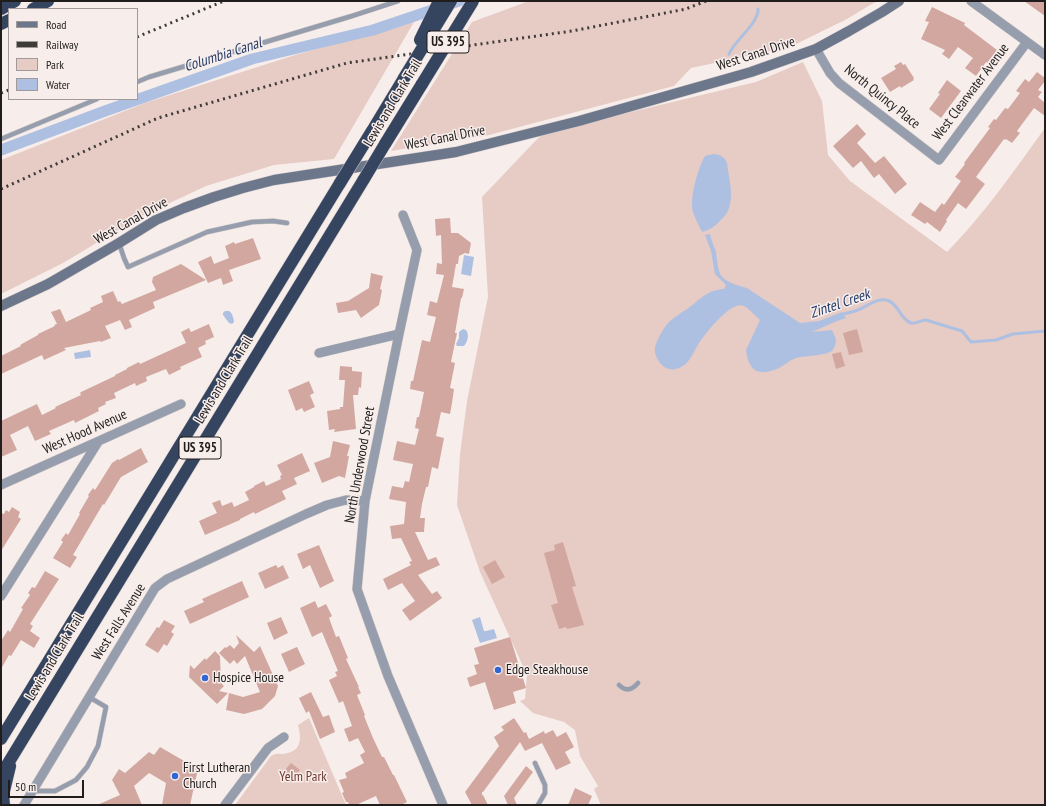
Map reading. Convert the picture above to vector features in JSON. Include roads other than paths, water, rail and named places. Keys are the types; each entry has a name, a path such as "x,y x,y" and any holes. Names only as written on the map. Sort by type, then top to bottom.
{"highway":[{"path":"1,8 15,1"},
{"path":"29,8 41,1"},
{"path":"35,8 48,1"},
{"path":"404,78 423,32 439,1"},
{"name":"Lewis and Clark Trail","path":"1,739 451,1"},
{"name":"Lewis and Clark Trail","path":"1,775 473,1"},
{"path":"4,805 3,795 12,757"}],"street":[{"name":"West Canal Drive","path":"1,306 48,284 156,220 214,197 274,180 456,152 579,121 744,74 816,49 850,31 899,1"},
{"path":"971,1 1045,55"},
{"name":"West Clearwater Avenue","path":"939,160 1027,42"},
{"name":"North Quincy Place","path":"816,49 830,73 839,83 939,160"},
{"name":"North Underwood Street","path":"403,215 417,250 398,334 365,501 357,589 388,676 443,805"},
{"path":"318,353 398,334"},
{"name":"West Hood Avenue","path":"1,485 180,404"},
{"path":"1,596 98,442"},
{"name":"West Falls Avenue","path":"24,805 155,588 167,579 327,505 346,500 365,501"},
{"path":"225,805 268,748 284,737"}],"lane":[{"path":"138,82 398,1"},
{"path":"1,139 95,100"},
{"path":"119,243 128,267 207,232 252,222 287,222"},
{"path":"619,685 627,690 633,688 638,683"},
{"path":"32,791 55,791 76,780 87,767 98,746 106,707 89,697"},
{"path":"535,763 545,785 545,793 538,805"}],"water":[{"path":"713,154 722,156 727,163 731,188 731,201 726,215 715,226 703,232 693,212 692,199 702,161 705,156"},
{"path":"710,234 716,252 719,271 723,278 747,288 800,323 819,321 842,312 846,318 812,332 832,330 836,343 832,351 796,358 780,368 767,372 757,371 751,366 746,350 760,320 746,307 739,305 732,308 719,318 684,365 679,368 670,369 662,365 655,350 659,338 667,324 708,293 724,289 726,285 715,274 711,251 705,235"},
{"path":"464,255 474,257 471,276 461,274"},
{"path":"225,311 229,311 232,314 234,322 232,324 229,323 223,315"},
{"path":"463,329 467,332 467,341 464,346 457,346 456,344 459,338 459,332"},
{"path":"90,350 91,357 75,359 74,353"},
{"path":"480,617 484,631 494,629 497,638 480,643 472,620"}],"waterway":[{"name":"Columbia Canal","path":"138,99 252,59 373,30 459,1"},
{"name":"Zintel Creek","path":"729,54 755,20 758,9"},
{"name":"Columbia Canal","path":"1,150 136,100"},
{"name":"Zintel Creek","path":"840,315 859,310 876,301 885,300 892,303 904,318 911,323 926,320 962,331 971,342 996,340 1013,334 1045,331"}],"railway":[{"path":"138,37 224,1"},
{"path":"1,189 158,118 347,63 572,31 686,9 706,1"},
{"path":"1,93 8,90"}],"place":[{"name":"Edge Steakhouse","path":"498,670"},
{"name":"Hospice House","path":"205,678"},
{"name":"First Lutheran Church","path":"175,776"}],"park label":[{"name":"Yelm Park","path":"303,777"}]}
